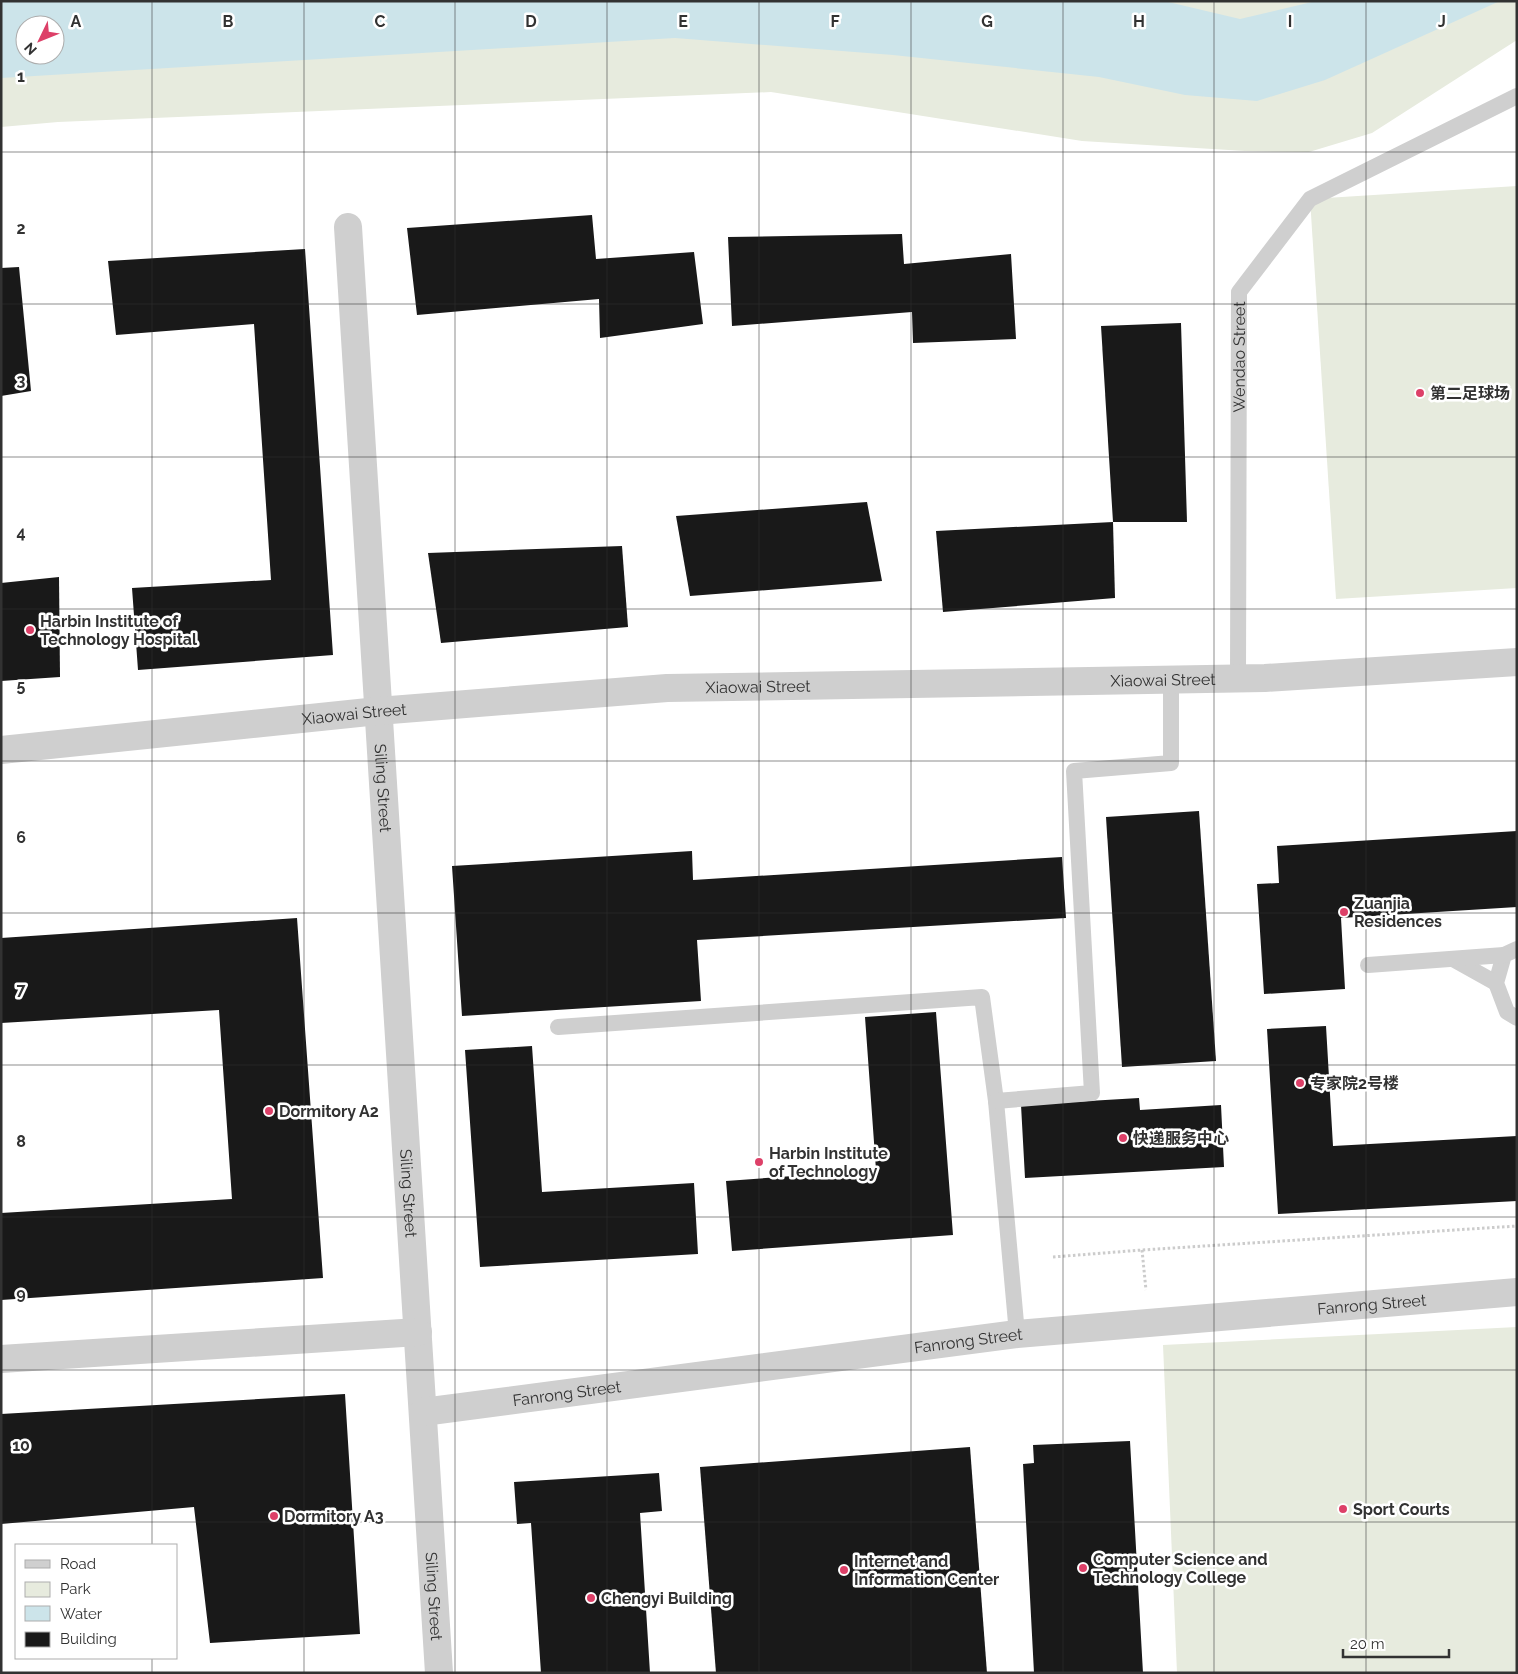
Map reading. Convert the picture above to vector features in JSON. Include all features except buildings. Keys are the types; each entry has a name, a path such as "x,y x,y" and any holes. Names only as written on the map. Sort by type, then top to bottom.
{"street":[{"name":"Siling Street","path":"348,227 440,1673"},
{"name":"Xiaowai Street","path":"1,750 378,711 667,688 1238,679 1387,672 1517,662"},
{"name":"Fanrong Street","path":"423,1412 1017,1334 1517,1292"},
{"path":"1,1359 418,1332"}],"lane":[{"name":"Wendao Street","path":"1238,679 1239,292 1310,199 1517,96"},
{"path":"996,1101 1092,1093 1074,771 1171,763 1171,680"},
{"path":"1368,965 1510,952"},
{"path":"1496,983 1510,952"},
{"path":"1453,958 1496,983 1507,1012 1517,1018"},
{"path":"558,1027 982,996 996,1101 1017,1334"}],"path":[{"path":"1053,1257 1517,1226"},
{"path":"1142,1250 1148,1323"}],"green space":[{"path":"1,1 1517,1 1517,40 1372,133 1309,152 1245,151 1082,141 771,92 58,122 1,127"},
{"name":"第二足球场","path":"1517,186 1517,588 1336,599 1310,199"},
{"name":"Sport Courts","path":"1517,1327 1517,1673 1177,1673 1163,1345"}],"water":[{"path":"1,1 1164,1 1240,19 1316,1 1500,1 1325,80 1257,101 1185,95 1099,77 893,55 675,38 1,78"}],"place":[{"name":"第二足球场","path":"1420,393"},
{"name":"Harbin Institute of Technology Hospital","path":"30,630"},
{"name":"Zuanjia Residences","path":"1344,912"},
{"name":"专家院2号楼","path":"1300,1083"},
{"name":"Dormitory A2","path":"269,1111"},
{"name":"快递服务中心","path":"1123,1138"},
{"name":"Harbin Institute of Technology","path":"759,1162"},
{"name":"Sport Courts","path":"1343,1509"},
{"name":"Dormitory A3","path":"274,1516"},
{"name":"Computer Science and Technology College","path":"1083,1568"},
{"name":"Internet and Information Center","path":"844,1570"},
{"name":"Chengyi Building","path":"591,1598"}]}
